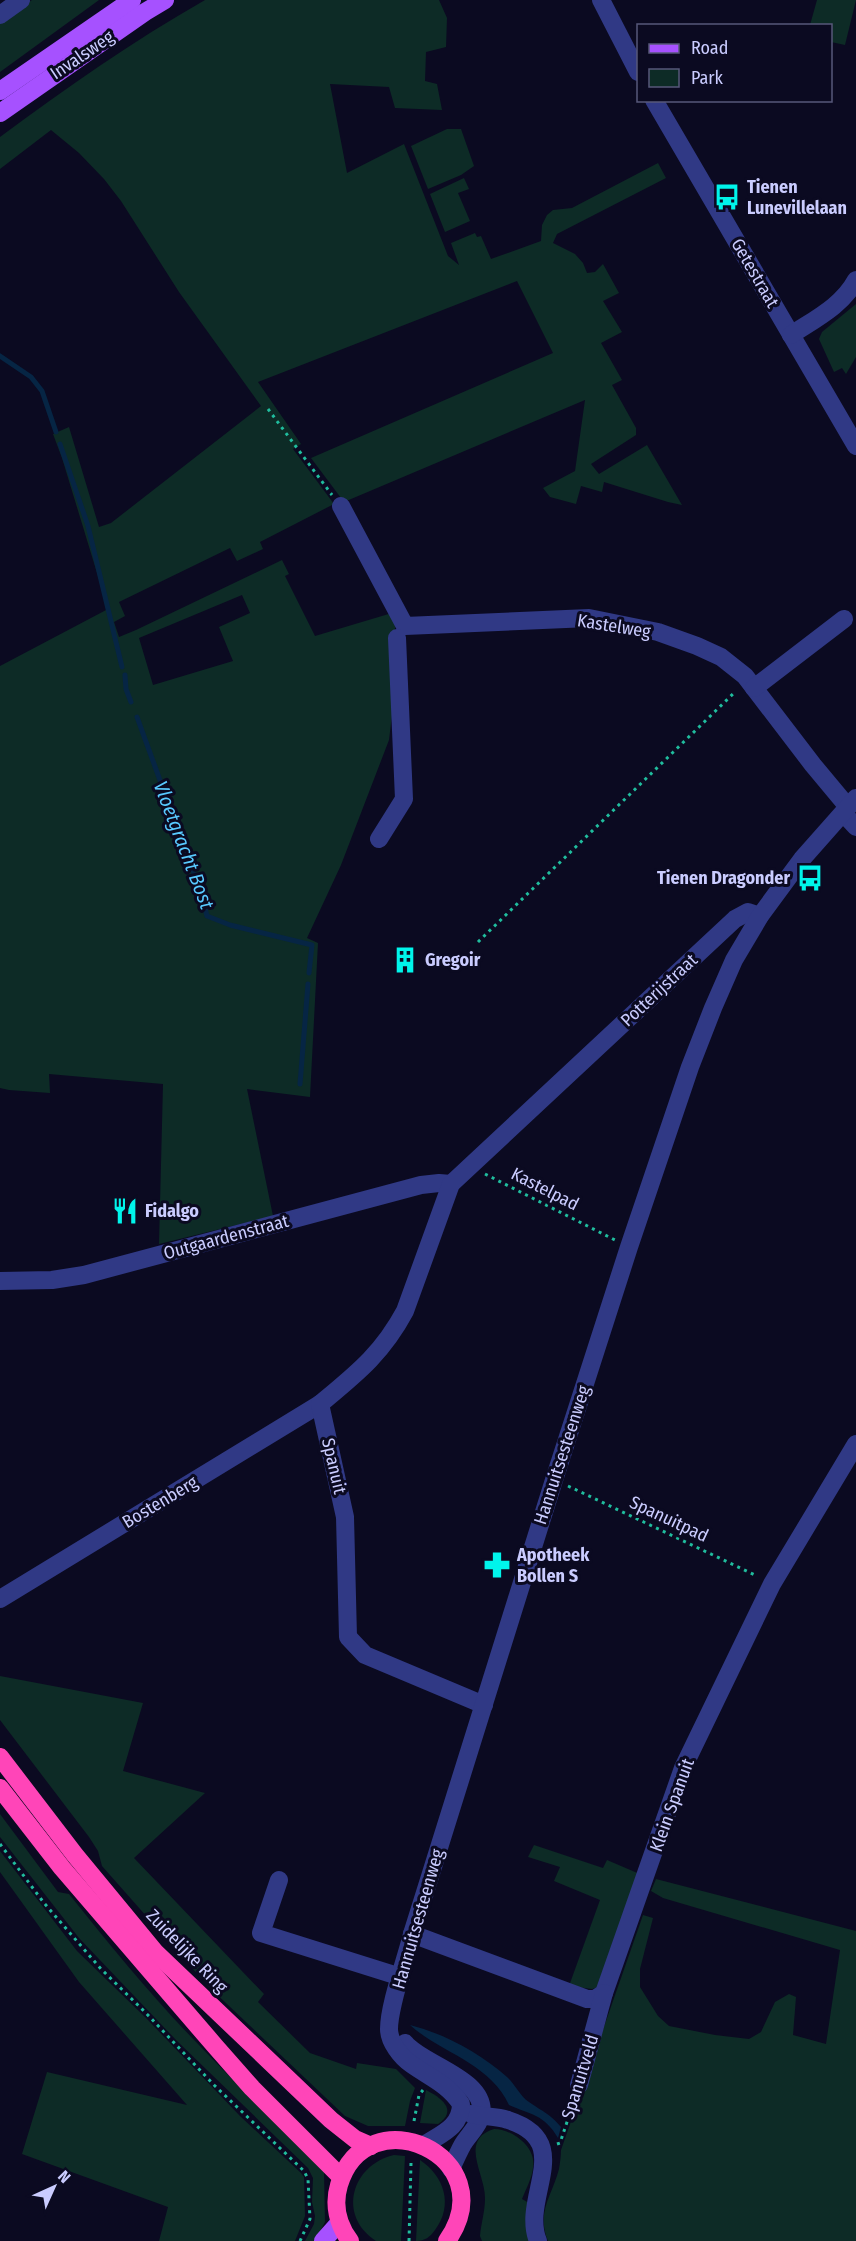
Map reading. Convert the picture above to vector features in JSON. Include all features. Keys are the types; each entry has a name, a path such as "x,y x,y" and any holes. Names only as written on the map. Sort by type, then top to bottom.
{"highway":[{"name":"Zuidelijke Ring","path":"0,1757 75,1855 155,1952 331,2120 355,2139 371,2146"},
{"path":"0,1788 62,1868 214,2046 252,2088 341,2177"},
{"path":"350,2241 339,2223 336,2207 341,2177 359,2154 371,2146 388,2140 406,2140 423,2145 439,2155 451,2169 458,2183 461,2199 457,2236"}],"main road":[{"name":"Invalsweg","path":"0,90 132,0"},
{"name":"Invalsweg","path":"0,113 36,86 165,0"},
{"path":"323,2241 339,2223"}],"street":[{"path":"0,15 21,0"},
{"path":"601,0 637,68"},
{"name":"Getestraat","path":"655,102 856,446"},
{"path":"791,335 836,305 856,280"},
{"name":"Kastelweg","path":"341,506 405,626 589,618 658,632 721,657 751,684 813,765 849,806 856,827"},
{"path":"751,684 844,619"},
{"path":"379,839 404,799 397,638"},
{"path":"760,916 802,859 849,806"},
{"name":"Potterijstraat","path":"451,1184 735,919 748,912 760,916"},
{"name":"Hannuitsesteenweg","path":"461,2112 461,2104 454,2093 400,2054 389,2030 393,2005 412,1934 629,1247 690,1067 724,982 760,916"},
{"path":"320,1404 361,1370 386,1343 396,1327 409,1300 451,1184"},
{"name":"Outgaardenstraat","path":"0,1281 52,1280 84,1275 421,1185 451,1184"},
{"name":"Bostenberg","path":"0,1599 320,1404"},
{"name":"Spanuit","path":"320,1404 345,1517 348,1637 365,1655 484,1705"},
{"name":"Klein Spanuit","path":"604,1994 683,1768 772,1584 856,1444"},
{"path":"279,1880 261,1933 401,1977"},
{"path":"412,1934 586,1999 595,1999 604,1994"},
{"name":"Spanuitveld","path":"579,2085 604,1994"},
{"name":"Hannuitsesteenweg","path":"393,2005 397,2028 407,2045 414,2052 464,2080 473,2090 480,2104 481,2117"},
{"path":"423,2145 446,2132 456,2122 461,2112 481,2117 507,2119 537,2137 543,2150 544,2173 535,2206 535,2234 538,2241"},
{"path":"451,2169 462,2145 481,2117"}],"path":[{"path":"268,409 341,506"},
{"path":"478,942 751,684"},
{"name":"Kastelpad","path":"470,1166 609,1237"},
{"name":"Spanuitpad","path":"554,1480 772,1584"},
{"path":"0,1844 44,1903 101,1969 214,2085 304,2171 308,2179 310,2219 300,2241"},
{"name":"Spanuitveld","path":"543,2150 560,2143 579,2085"},
{"path":"414,2121 419,2095 424,2089"},
{"path":"409,2241 411,2163"}],"green space":[{"path":"32,0 99,0 0,72 0,22"},
{"path":"205,0 439,0 447,18 446,47 426,52 425,81 437,84 442,110 395,108 389,87 330,84 347,173 404,144 448,256 459,265 451,243 475,233 477,237 481,236 491,259 541,241 542,225 547,215 553,210 572,208 658,163 666,178 557,234 553,243 575,254 583,263 587,273 595,272 603,264 619,293 603,301 622,332 601,343 622,380 612,385 636,428 636,435 591,464 599,474 647,445 682,505 604,482 602,492 581,486 576,504 550,497 543,488 575,471 585,400 344,502 311,458 553,353 517,281 258,382 301,444 293,449 334,504 260,542 263,549 237,561 230,548 119,602 125,616 114,622 119,637 282,560 289,574 285,576 315,636 392,613 396,625 393,636 393,707 389,740 341,865 307,938 318,943 310,1097 247,1089 273,1216 159,1244 163,1084 49,1074 50,1093 0,1088 0,666 108,609 53,434 69,427 99,527 111,523 261,406 179,292 121,201 79,153 51,130 0,169 0,137 100,66","holes":["242,595 250,613 219,627 233,661 153,685 139,638"]},
{"path":"817,0 856,0 845,45 832,42 832,24 810,24"},
{"path":"447,129 461,129 474,166 461,175 428,189 411,146"},
{"path":"464,178 469,189 458,193 470,221 445,232 430,194"},
{"path":"856,304 856,357 846,374 842,368 834,372 819,339 822,332"},
{"path":"0,1676 143,1703 123,1771 205,1793 134,1858 264,1994 258,2002 310,2053 356,2069 357,2063 396,2069 415,2088 405,2126 368,2126 345,2116 208,1986 102,1866 98,1851 89,1837 0,1720"},
{"path":"0,1814 58,1892 69,1894 181,2026 324,2172 325,2222 315,2241 305,2241 314,2224 315,2216 312,2202 313,2178 308,2168 177,2041 79,1938 0,1837"},
{"path":"534,1845 603,1868 607,1860 642,1875 602,1986 592,1989 569,1986 600,1900 554,1881 560,1867 528,1857"},
{"path":"0,1851 77,1951 146,2018 240,2116 301,2173 304,2177 305,2216 295,2241 159,2241 168,2207 22,2154 47,2072 187,2105 79,1982 0,1872"},
{"path":"656,1879 856,1931 856,2241 548,2241 544,2213 559,2169 561,2150 643,1915 653,1918 640,1969 640,1987 658,2016 669,2026 749,2039 761,2032 775,2002 789,1994 796,1997 793,2035 826,2044 840,1950 663,1898 651,1891"},
{"path":"426,2090 437,2096 447,2109 444,2119 438,2124 420,2123"},
{"path":"494,2129 515,2136 527,2146 531,2153 532,2172 522,2199 529,2203 532,2241 482,2241 480,2236 485,2199 476,2150 483,2134"},
{"path":"394,2155 405,2156 401,2241 376,2241 364,2231 356,2218 353,2205 354,2192 359,2180 368,2169 379,2161"},
{"path":"420,2160 435,2174 444,2192 445,2201 441,2220 435,2230 427,2238 416,2241"}],"water":[{"path":"410,2025 449,2039 474,2052 497,2068 526,2099 561,2127 558,2138 548,2124 509,2105 501,2091 478,2069 422,2035"}],"waterway":[{"name":"Vloetgracht Bost","path":"0,356 31,377 42,391 56,432"},
{"name":"Vloetgracht Bost","path":"60,444 88,526 122,667"},
{"name":"Vloetgracht Bost","path":"125,675 126,689 131,702"},
{"name":"Vloetgracht Bost","path":"137,717 201,893 207,916 230,925 312,945 309,973"},
{"name":"Vloetgracht Bost","path":"300,1084 308,984"}],"place":[{"name":"Tienen Lunevillelaan","path":"727,197"},
{"name":"Tienen Dragonder","path":"810,878"},
{"name":"Gregoir","path":"405,960"},
{"name":"Fidalgo","path":"125,1211"},
{"name":"Apotheek Bollen S","path":"497,1565"}]}
